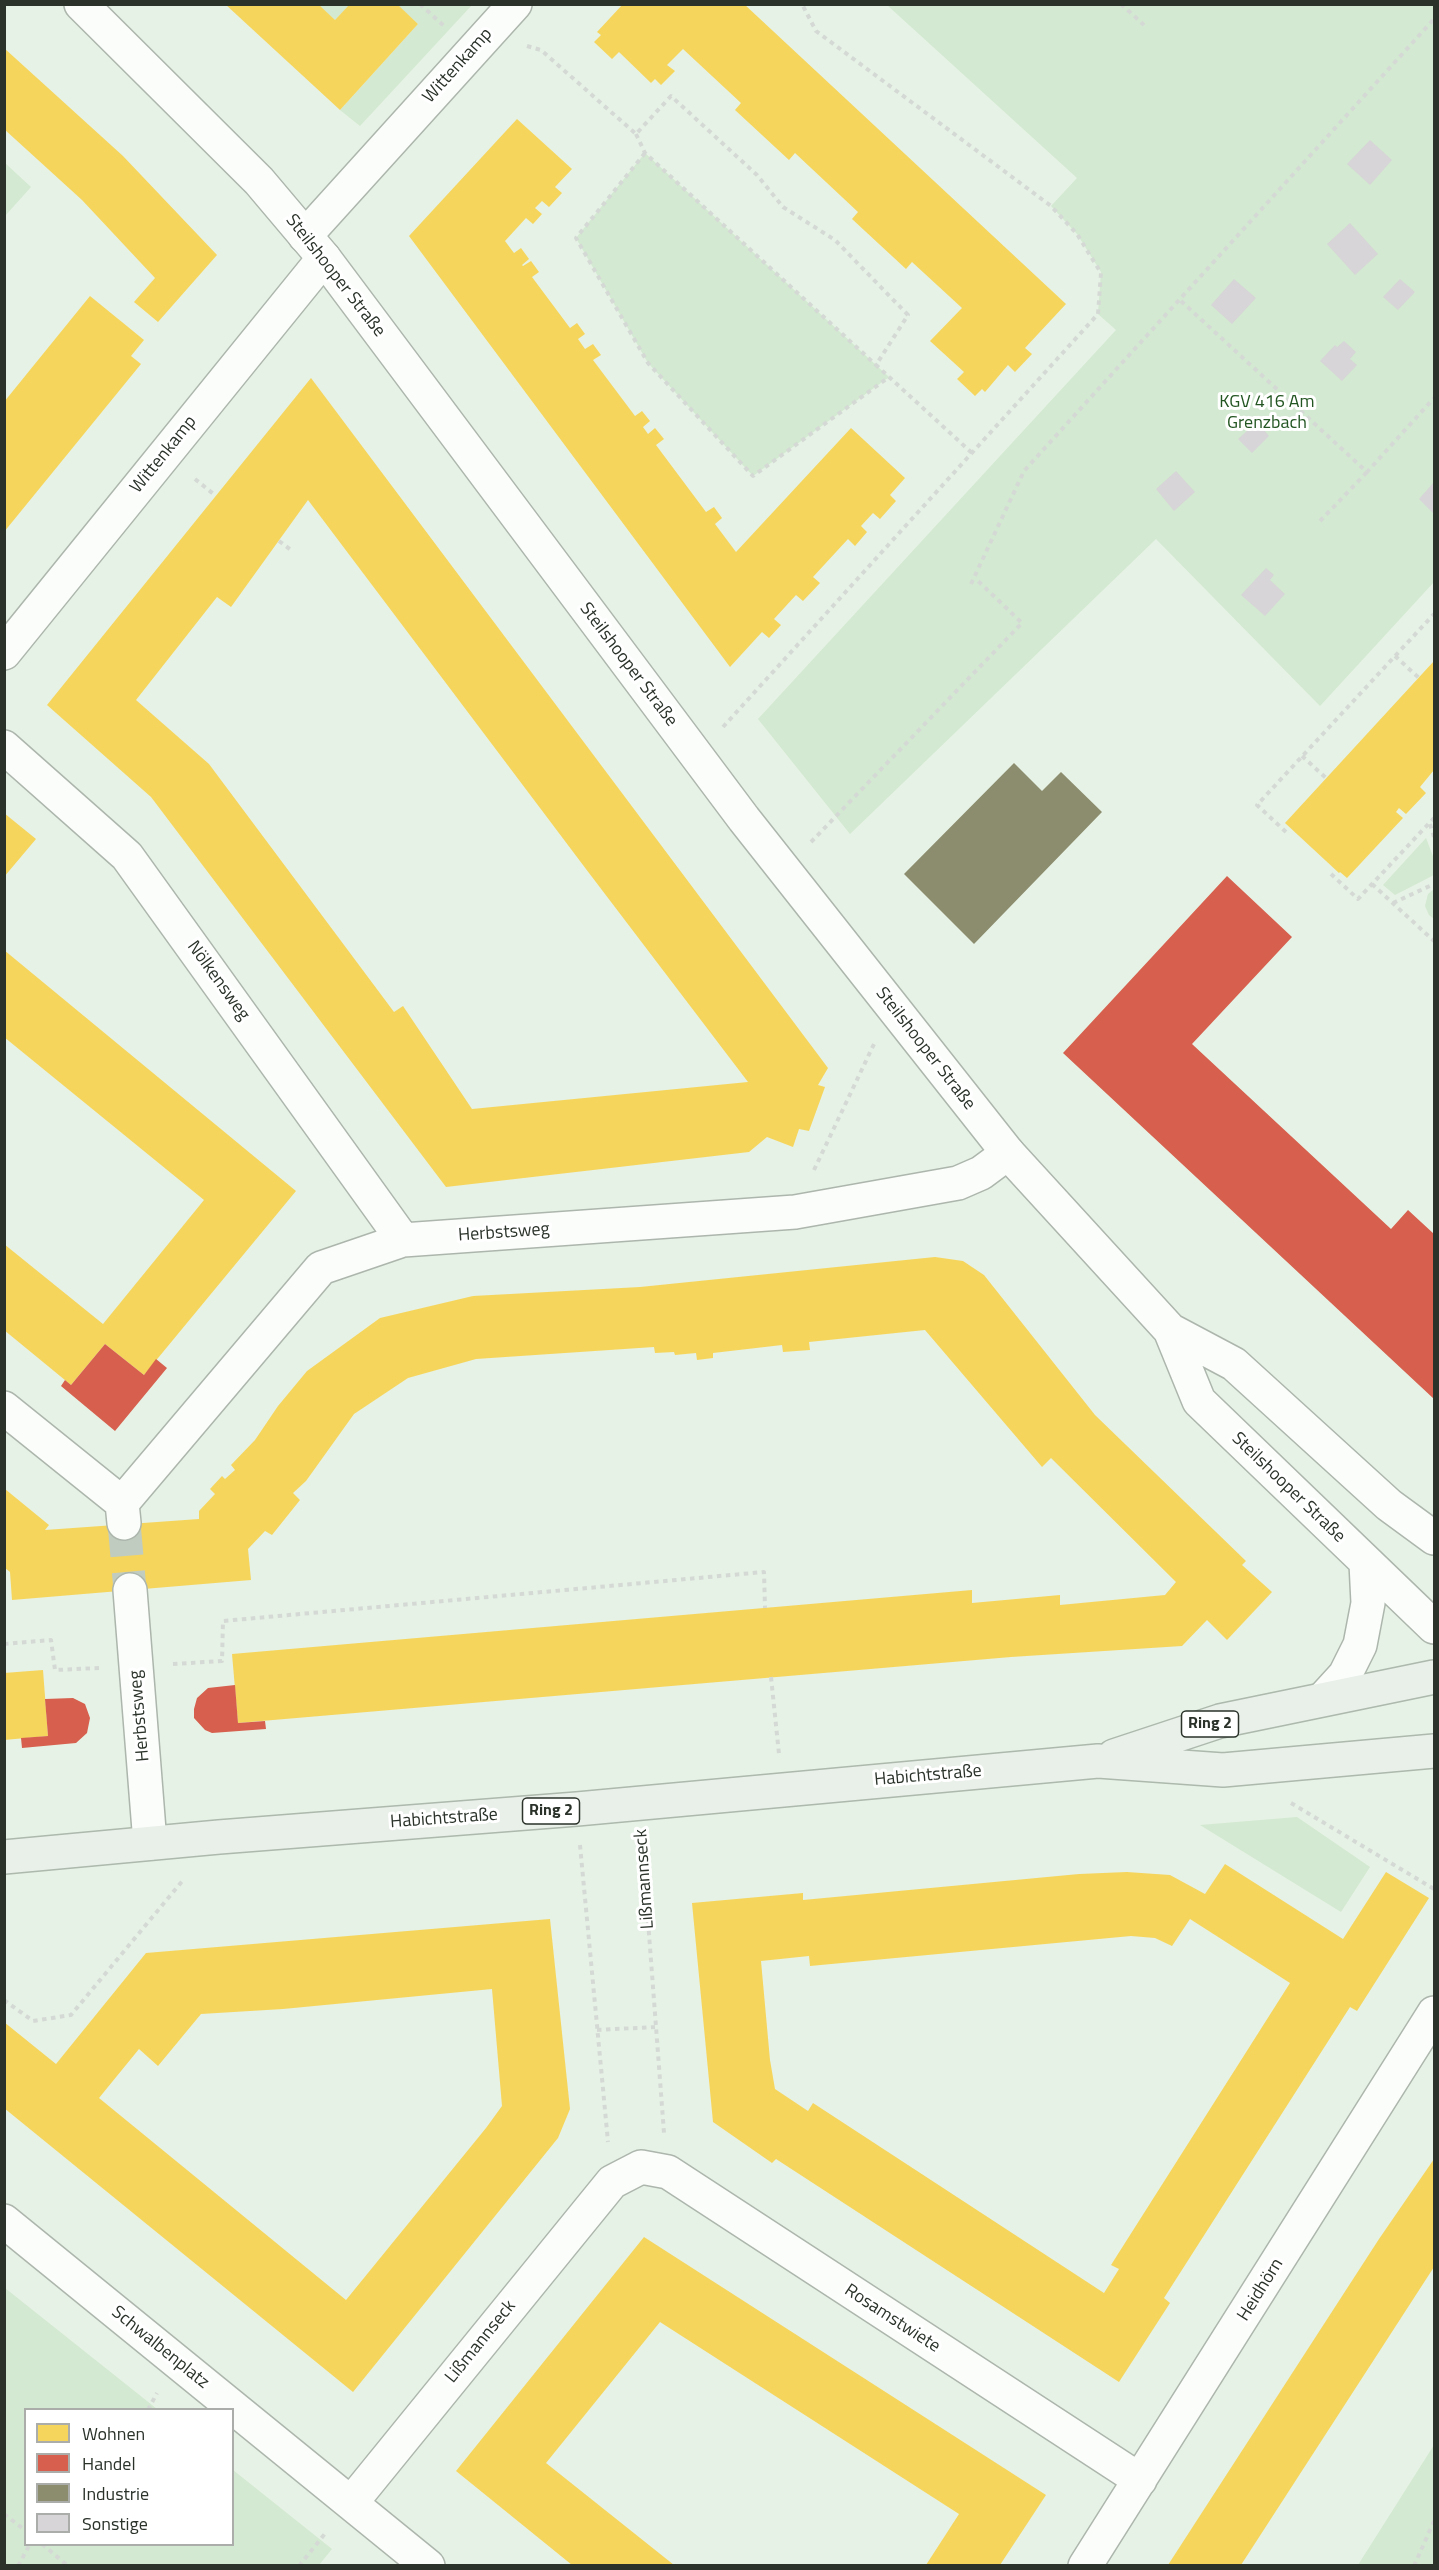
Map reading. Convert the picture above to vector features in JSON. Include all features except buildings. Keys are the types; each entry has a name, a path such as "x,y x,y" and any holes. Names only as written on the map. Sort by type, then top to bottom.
{"main road":[{"name":"Habichtstraße","path":"1098,1761 1220,1721 1434,1677"},
{"name":"Habichtstraße","path":"4,1857 219,1837 577,1809 783,1788 1098,1761 1223,1770 1434,1751"}],"street":[{"name":"Steilshooper Straße","path":"81,4 259,181 315,247 784,871 1008,1154 1170,1330 1234,1364 1389,1505 1434,1538"},
{"name":"Wittenkamp","path":"4,653 315,247 515,4"},
{"name":"Nölkensweg","path":"4,747 127,856 403,1240"},
{"name":"Herbstsweg","path":"4,1408 123,1513 321,1268 403,1240 795,1212 958,1183 981,1173 1008,1154"},
{"name":"Steilshooper Straße","path":"1170,1330 1199,1401 1434,1627"},
{"path":"1324,1698 1345,1675 1360,1646 1368,1603 1366,1563"},
{"name":"Herbstsweg","path":"130,1590 150,1843"},
{"name":"Heidhörn","path":"1085,2565 1434,2013"},
{"name":"Rosamstwiete","path":"654,2170 1140,2480"},
{"name":"Lißmannseck","path":"351,2503 612,2182 654,2170"},
{"name":"Schwalbenplatz","path":"4,2222 234,2408"},
{"name":"Schwalbenplatz","path":"234,2408 428,2565"}],"path":[{"path":"697,757 1098,314 1101,273 1077,234 1051,207 816,30 802,4"},
{"path":"1121,4 1144,25"},
{"path":"972,584 1024,471 1181,301 1434,19"},
{"path":"541,50 636,134 645,153 972,453"},
{"path":"636,134 670,96 757,175 783,207 835,240 859,262 908,315 876,365"},
{"path":"645,153 576,238 648,363 753,476 889,376"},
{"path":"1181,301 1367,472"},
{"path":"1320,521 1434,398"},
{"path":"279,542 291,550"},
{"path":"784,871 1022,623 976,579"},
{"path":"1286,832 1257,805 1434,614"},
{"path":"1395,656 1419,678"},
{"path":"1302,756 1326,778"},
{"path":"1331,874 1358,899 1434,818"},
{"path":"1430,823 1434,837"},
{"path":"1372,884 1434,940"},
{"path":"1393,903 1434,884"},
{"path":"795,1212 892,1008"},
{"path":"4,1644 51,1640 55,1670 222,1661 223,1621 764,1572 765,1608"},
{"path":"771,1677 783,1788"},
{"name":"Lißmannseck","path":"639,1802 655,2027 654,2170"},
{"path":"1303,1808 1434,1889"},
{"path":"577,1809 612,2182"},
{"path":"4,2000 33,2021 71,2015 219,1837"},
{"path":"597,2030 655,2027"},
{"path":"4,2514 24,2529"},
{"path":"1414,2565 1434,2521"},
{"path":"18,2565 29,2546"},
{"path":"44,2546 68,2565"}],"green space":[{"path":"318,5 350,5 335,20"},
{"path":"397,5 472,5 360,126 340,110 418,24"},
{"name":"KGV 416 Am Grenzbach","path":"887,5 1434,5 1434,582 1320,706 1156,539 850,834 758,719 1116,330 1098,314 1101,272 1077,234 1051,206 1077,178"},
{"path":"645,153 889,377 753,476 648,363 576,238"},
{"path":"5,163 31,187 5,216"},
{"path":"1426,838 1434,859 1434,875 1395,895 1383,885"},
{"path":"1434,889 1434,919 1429,915 1425,906 1428,894"},
{"path":"1297,1817 1370,1867 1341,1912 1200,1825"},
{"path":"5,2288 156,2408 24,2408 24,2546 234,2546 234,2471 332,2549 319,2565 5,2565"},
{"path":"1434,2445 1434,2565 1358,2565"}],"tunnel":[{"path":"124,1523 130,1590"}]}
